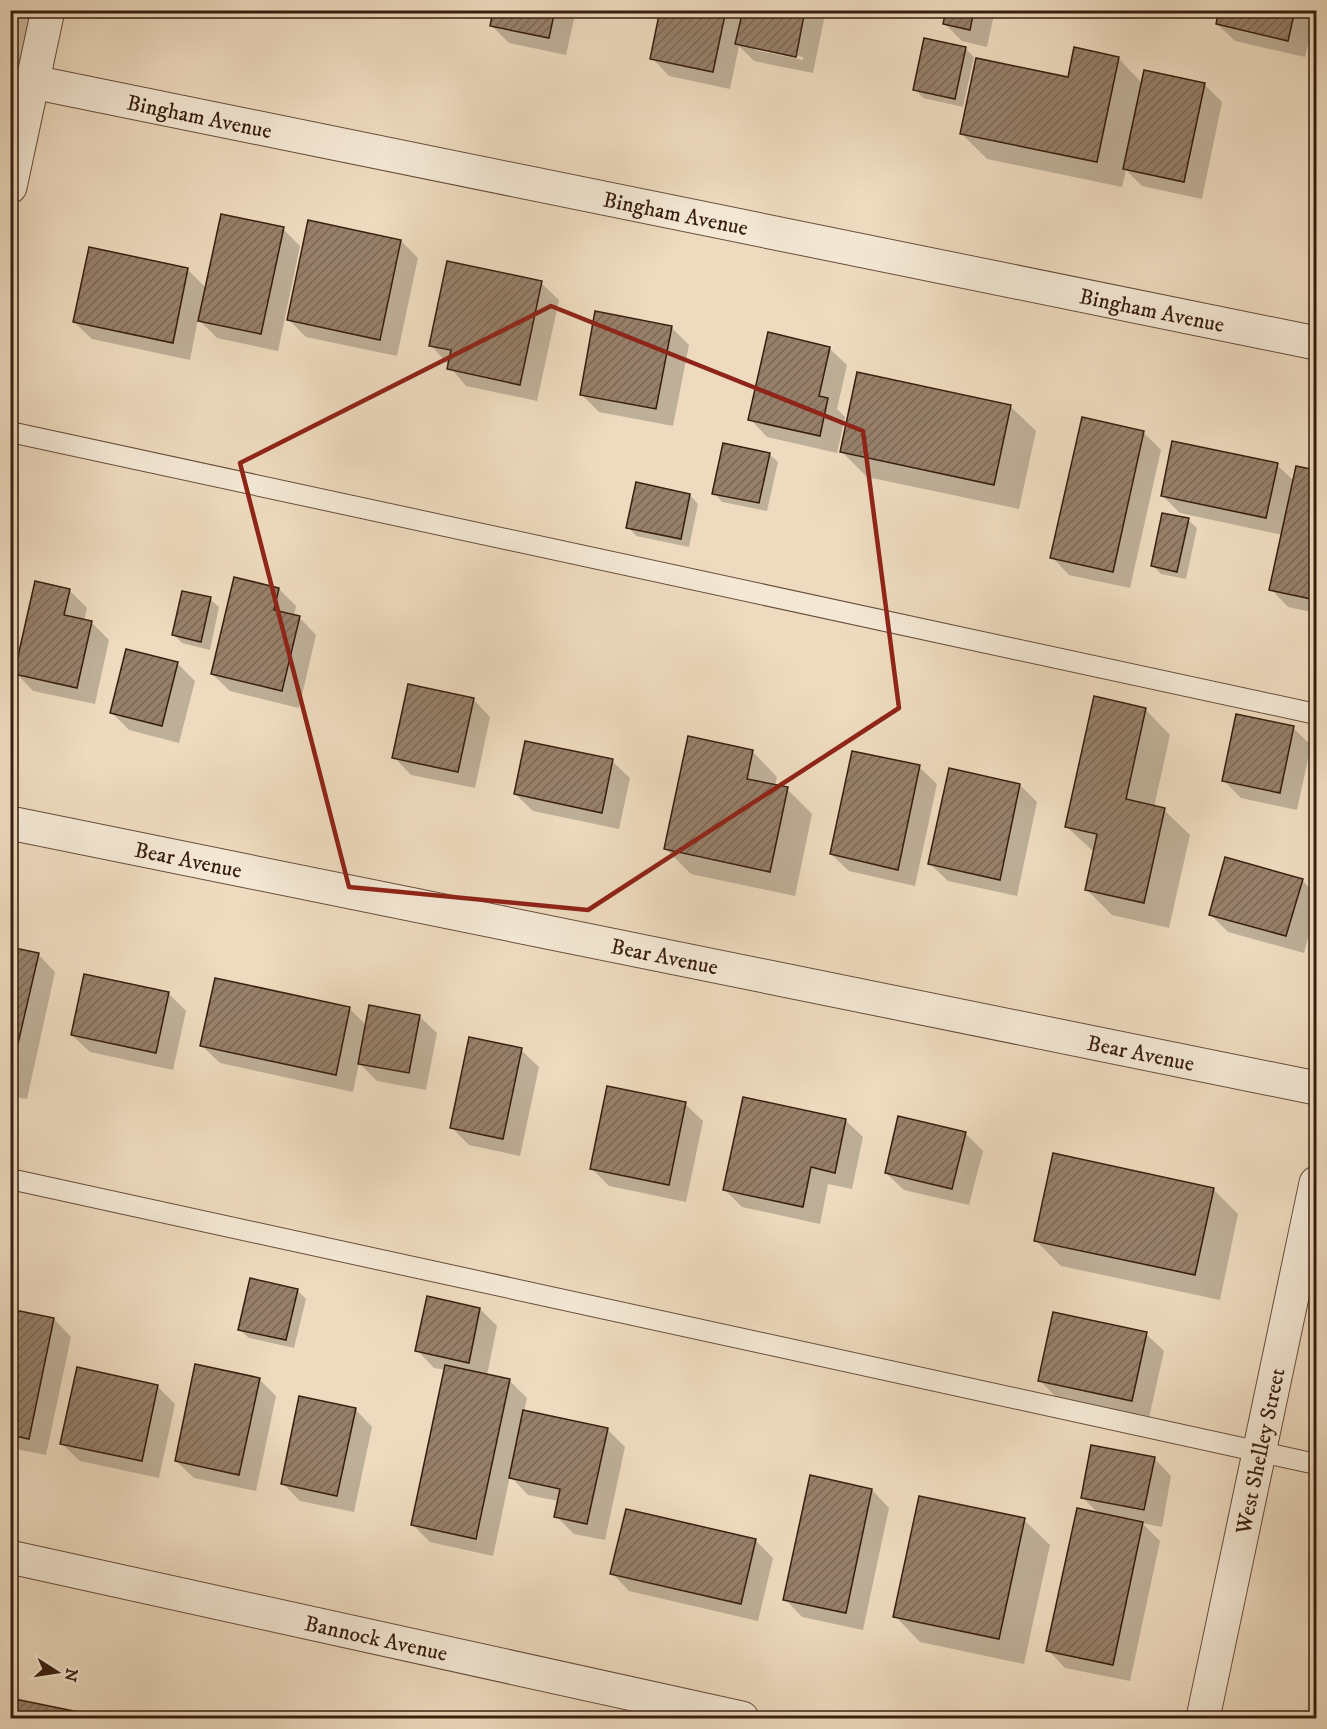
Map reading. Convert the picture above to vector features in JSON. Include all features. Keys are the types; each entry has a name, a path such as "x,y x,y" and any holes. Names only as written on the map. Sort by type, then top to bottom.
{"street":[{"path":"10,187 48,10"},
{"name":"Bingham Avenue","path":"33,82 1317,343"},
{"name":"Bear Avenue","path":"10,823 1317,1088"},
{"name":"West Shelley Street","path":"1203,1719 1317,1183"},
{"name":"Bannock Avenue","path":"10,1557 742,1719"}],"lane":[{"path":"10,432 1317,714"},
{"path":"10,1179 1317,1464"}],"highlighted area":[{"path":"551,306 863,431 899,708 588,910 349,887 240,463"}],"shaded area":[{"path":"11,11 48,11 11,187"}],"building":[{"path":"493,10 555,10 549,38 490,26"},
{"path":"660,10 726,10 713,72 650,59"},
{"path":"743,10 805,10 796,57 735,44"},
{"path":"946,10 974,10 970,30 943,24"},
{"path":"1219,10 1295,10 1288,41 1216,24"},
{"path":"924,38 966,47 955,99 913,90"},
{"path":"1074,47 1119,57 1097,162 960,134 976,58 1068,77"},
{"path":"1144,70 1205,83 1184,182 1123,169"},
{"path":"221,214 284,227 261,334 198,321"},
{"path":"308,220 401,240 380,340 287,320"},
{"path":"89,247 188,268 173,343 73,322"},
{"path":"447,261 542,281 520,385 447,369 451,350 429,346"},
{"path":"595,311 672,326 656,409 580,395"},
{"path":"768,332 830,347 819,396 828,398 820,436 748,420"},
{"path":"857,372 1011,405 994,485 840,452"},
{"path":"1082,417 1144,431 1113,572 1050,558"},
{"path":"1172,441 1278,463 1266,518 1161,496"},
{"path":"723,443 770,453 759,503 712,494"},
{"path":"1296,466 1316,470 1316,600 1269,590"},
{"path":"636,482 690,494 681,539 626,528"},
{"path":"1162,513 1189,518 1177,572 1151,566"},
{"path":"234,577 279,588 274,610 300,616 282,691 211,674"},
{"path":"35,581 70,589 64,615 92,621 77,688 14,674"},
{"path":"182,591 211,597 201,642 172,635"},
{"path":"126,649 178,662 162,726 110,713"},
{"path":"408,684 474,698 458,772 392,758"},
{"path":"1094,696 1146,708 1126,799 1165,808 1144,903 1085,890 1097,834 1065,827"},
{"path":"1236,714 1294,726 1280,793 1222,781"},
{"path":"688,736 753,750 747,779 788,787 770,872 664,849"},
{"path":"525,741 613,759 602,813 514,794"},
{"path":"852,751 920,765 898,870 830,854"},
{"path":"949,768 1020,784 1000,880 928,864"},
{"path":"1225,857 1303,879 1286,936 1209,915"},
{"path":"10,947 39,953 10,1078"},
{"path":"84,974 169,992 156,1053 71,1035"},
{"path":"215,978 350,1007 336,1075 200,1046"},
{"path":"369,1005 420,1015 409,1073 358,1064"},
{"path":"469,1037 522,1048 503,1139 450,1128"},
{"path":"607,1086 686,1102 669,1185 590,1169"},
{"path":"743,1097 846,1119 835,1173 811,1167 803,1207 723,1190"},
{"path":"898,1116 966,1132 952,1189 885,1173"},
{"path":"1053,1153 1214,1188 1195,1275 1034,1241"},
{"path":"250,1278 298,1289 286,1340 238,1330"},
{"path":"427,1296 480,1308 469,1363 415,1351"},
{"path":"10,1309 54,1318 29,1439 10,1435"},
{"path":"1053,1312 1147,1332 1132,1401 1038,1381"},
{"path":"195,1364 260,1378 239,1475 175,1461"},
{"path":"445,1365 510,1379 476,1539 411,1525"},
{"path":"77,1367 158,1385 142,1461 60,1444"},
{"path":"299,1396 356,1408 337,1496 281,1484"},
{"path":"523,1410 608,1428 587,1524 554,1517 560,1489 509,1478"},
{"path":"1091,1445 1155,1457 1144,1510 1081,1498"},
{"path":"810,1475 872,1489 846,1613 783,1600"},
{"path":"919,1496 1025,1518 999,1639 893,1617"},
{"path":"1077,1508 1143,1522 1113,1665 1046,1651"},
{"path":"626,1509 756,1539 741,1604 610,1574"},
{"path":"1316,1677 1316,1707 1310,1706"},
{"path":"10,1698 108,1718 10,1718"}]}
